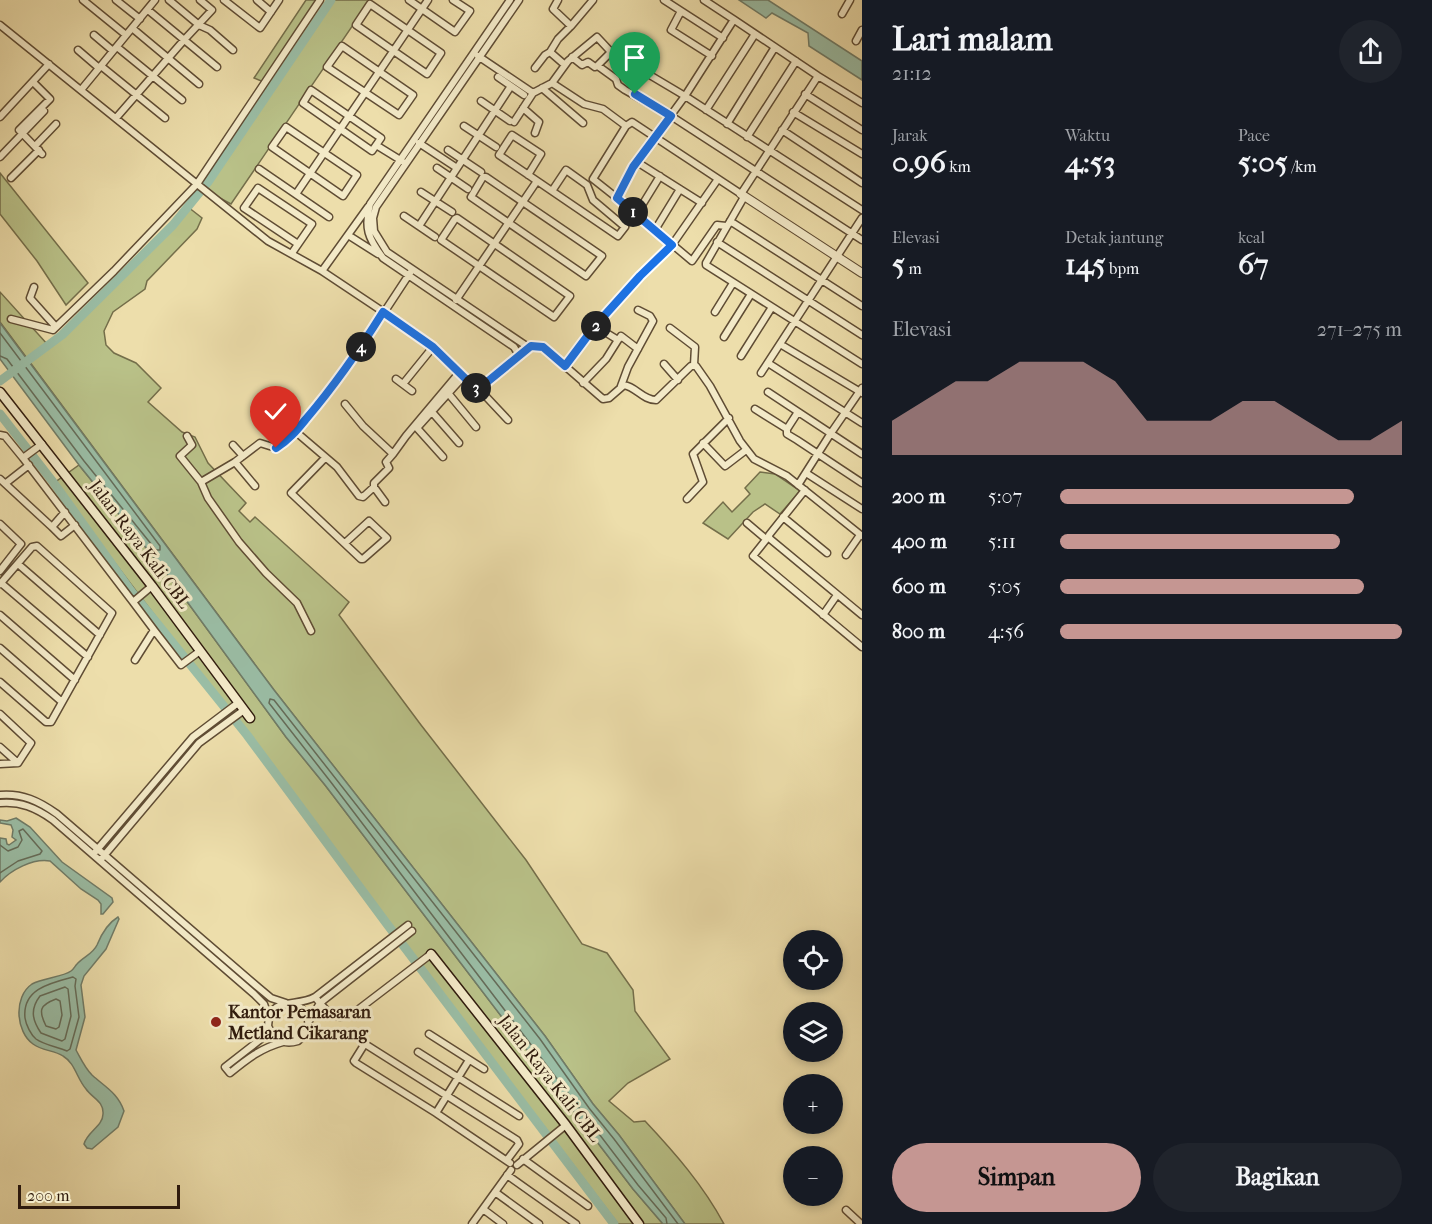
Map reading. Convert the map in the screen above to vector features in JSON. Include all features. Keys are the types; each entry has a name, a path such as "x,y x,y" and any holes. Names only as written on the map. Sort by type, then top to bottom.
{"main road":[{"name":"Jalan Raya Kali CBL","path":"0,392 152,586 200,651 237,709 250,718"},
{"name":"Jalan Raya Kali CBL","path":"431,954 566,1125 639,1224"}],"street":[{"path":"83,0 126,36"},
{"path":"117,0 140,19"},
{"path":"169,0 199,26 210,30 233,50"},
{"path":"116,118 212,10 200,0"},
{"path":"225,0 260,28 279,0"},
{"path":"257,0 271,12"},
{"path":"11,320 52,330 114,271 198,185 320,0"},
{"path":"409,0 455,32 470,11 453,0"},
{"path":"296,194 429,0"},
{"path":"510,0 419,143 402,162 376,207 373,218 374,231 387,252 411,272 528,347"},
{"path":"322,271 519,0"},
{"path":"558,0 553,9 571,26"},
{"path":"535,68 593,0"},
{"path":"664,0 723,38"},
{"path":"704,0 862,103"},
{"path":"842,14 849,0"},
{"path":"81,90 140,19 150,3 184,39 217,68"},
{"path":"370,4 408,30 441,53 427,74 356,25 370,4"},
{"path":"681,11 671,30 712,56"},
{"path":"617,198 637,162 712,56 733,19"},
{"path":"0,25 268,241 322,271 433,347 472,386 478,388 508,420"},
{"path":"132,28 199,84"},
{"path":"856,41 862,30"},
{"path":"706,110 755,34"},
{"path":"94,35 182,100"},
{"path":"481,101 512,121 532,93 552,83 572,57 595,37 598,37 611,52 597,66"},
{"path":"342,46 379,72 413,95 399,115 327,67 342,46"},
{"path":"727,124 775,48"},
{"path":"78,50 165,118"},
{"path":"550,52 565,65"},
{"path":"477,55 532,93"},
{"path":"572,57 580,65 588,62 597,66 616,79 618,85 625,90 671,116 862,240"},
{"path":"747,136 796,61"},
{"path":"0,117 49,64"},
{"path":"648,74 862,210"},
{"path":"818,76 756,171 706,266 862,364"},
{"path":"498,77 524,95"},
{"path":"33,82 50,99 19,130 39,150"},
{"path":"552,83 584,104 603,109 626,126"},
{"path":"419,226 511,86"},
{"path":"542,88 583,123"},
{"path":"311,90 381,138 372,151 340,129 303,103 311,90"},
{"path":"805,94 862,130"},
{"path":"523,108 540,123 535,133"},
{"path":"0,157 44,111"},
{"path":"794,112 862,154"},
{"path":"862,273 633,122 626,126 593,178 692,261 717,225 728,224 862,306"},
{"path":"11,178 39,150 56,124"},
{"path":"464,126 496,147"},
{"path":"286,127 324,152 357,175 343,196 272,147 286,127"},
{"path":"782,130 862,183"},
{"path":"528,174 541,154 512,135 499,155 618,236 625,227 593,200 587,185 566,170 552,191"},
{"path":"419,143 457,168"},
{"path":"376,145 402,162"},
{"path":"448,150 481,172"},
{"path":"637,162 702,203"},
{"path":"437,168 468,189"},
{"path":"259,169 329,217"},
{"path":"636,215 660,176"},
{"path":"483,177 486,177 523,203 602,256 586,276 471,197 483,177"},
{"path":"565,366 595,326 640,276 672,245 718,179"},
{"path":"455,301 537,181"},
{"path":"292,253 312,224 258,188 244,208 298,244"},
{"path":"655,230 680,189"},
{"path":"421,192 452,212"},
{"path":"584,213 593,200"},
{"path":"370,204 367,218 368,232 373,245 383,258"},
{"path":"404,216 435,237"},
{"path":"762,373 862,218"},
{"path":"455,219 494,244 570,296 554,317 441,240 455,219"},
{"path":"348,235 383,258 411,272"},
{"path":"717,242 862,335"},
{"path":"201,482 260,443 276,448 296,432 332,389 411,272"},
{"path":"715,312 733,283"},
{"path":"34,287 30,298 56,327"},
{"path":"724,337 751,294"},
{"path":"455,301 514,346 519,355"},
{"path":"741,356 772,307"},
{"path":"478,388 528,347 538,345 603,399 609,398 621,386 653,321 650,316 638,310"},
{"path":"595,326 618,340"},
{"path":"621,386 627,385 645,397 656,400 693,365 696,348 670,328"},
{"path":"583,383 606,358 621,336 638,349"},
{"path":"780,344 861,391 817,453 798,485"},
{"path":"403,384 433,347"},
{"path":"768,363 862,423"},
{"path":"664,364 678,380"},
{"path":"693,365 698,368 710,386 746,450 758,462 777,470 805,490 861,536 846,555"},
{"path":"296,432 337,467 359,496 363,497 389,468 386,462 405,436 461,375"},
{"path":"443,457 417,428 461,375"},
{"path":"396,379 412,392"},
{"path":"768,392 862,454"},
{"path":"448,393 476,427"},
{"path":"345,404 363,426 393,454"},
{"path":"755,409 787,429"},
{"path":"432,412 459,443"},
{"path":"798,412 787,429 787,434 862,483"},
{"path":"687,499 703,482 692,457 729,418"},
{"path":"0,435 5,436 24,457 182,665 200,651"},
{"path":"186,436 192,445 180,456 201,482 208,498 239,542 297,603 311,631"},
{"path":"703,443 724,466 728,466 746,450"},
{"path":"24,457 42,444"},
{"path":"233,445 243,456"},
{"path":"325,458 291,493 362,559 387,538 369,521 345,543"},
{"path":"234,462 255,486"},
{"path":"29,465 3,481 62,536 75,525"},
{"path":"806,473 862,509"},
{"path":"374,487 385,502"},
{"path":"805,490 753,556 862,647"},
{"path":"52,526 65,512"},
{"path":"783,517 827,553"},
{"path":"747,523 768,537 862,615"},
{"path":"0,524 21,544 0,571"},
{"path":"0,682 46,722 51,722 112,615 111,611 38,546 32,547 1,583 88,657"},
{"path":"0,558 6,563"},
{"path":"18,564 100,635"},
{"path":"134,601 152,586"},
{"path":"823,615 837,595"},
{"path":"0,615 75,680"},
{"path":"135,660 154,630"},
{"path":"0,648 62,702"},
{"path":"93,854 193,737 220,716 237,709"},
{"path":"100,860 199,743 226,723 237,709"},
{"path":"0,714 31,742 18,763"},
{"path":"0,747 18,763"},
{"path":"0,764 18,763"},
{"path":"168,766 175,772"},
{"path":"0,795 17,795 45,805 271,998 286,1003 295,1004 315,997 408,925"},
{"path":"0,803 16,802 41,811 254,994 264,1004 269,1018"},
{"path":"286,1003 272,1011 261,1039 227,1070 266,1047 298,1041 308,1029 309,1022 320,1004 412,931"},
{"path":"315,997 331,1015 337,1018 344,1017 355,1012 431,954"},
{"path":"295,1004 307,1014 309,1022"},
{"path":"268,1026 271,1033 283,1042"},
{"path":"429,1034 484,1069"},
{"path":"472,1224 510,1167 519,1144 518,1141 366,1044 364,1045 354,1061 356,1063 436,1113 510,1167 576,1224"},
{"path":"418,1052 519,1116"},
{"path":"436,1113 469,1060"},
{"path":"510,1167 566,1125"},
{"path":"523,1159 588,1206"},
{"path":"495,1192 539,1224"},
{"path":"483,1209 503,1224"},
{"path":"846,1210 861,1224"}],"shaded area":[{"path":"306,0 320,0 266,83 254,78"},
{"path":"331,0 370,0 231,204 203,189"},
{"path":"0,173 88,283 66,305 37,261 0,214"},
{"path":"188,207 202,218 197,229 147,281 145,289 113,312 104,331 106,345 114,353 136,363 161,388 148,402 182,432 195,437 208,463 246,503 239,511 250,522 255,517 349,602 339,615 526,860 582,944 607,953 633,990 635,1011 670,1059 628,1083 609,1101 634,1122 645,1121 688,1170 724,1224 685,1224 593,1104 545,1036 274,690 0,322 0,292 48,345 62,335 173,225"},
{"path":"79,465 164,570 286,737 633,1189 663,1224 618,1224 54,483"},
{"path":"760,472 775,474 800,491 780,514 765,504 753,512 728,539 703,523 723,502 732,512 750,494 745,488"}],"water":[{"path":"739,0 768,0 862,61 862,80 809,46 808,33 772,13 766,18"},
{"path":"0,323 274,690 545,1036 593,1104 685,1224 663,1224 633,1189 286,737 164,570 79,465 0,359"},
{"path":"16,818 30,827 62,862 112,898 113,902 103,914 101,914 101,904 98,900 81,889 50,861 37,861 23,866 0,882 0,838 6,839 9,845 16,840 12,837 11,825 0,823 0,820 7,821"},
{"path":"118,917 106,949 84,976 81,985 85,1017 76,1050 90,1072 115,1095 124,1111 118,1127 92,1149 87,1148 84,1144 102,1118 102,1106 88,1092 67,1059 27,1039 20,1023 19,1006 26,990 32,984 72,970 93,951 105,930"}],"waterway":[{"path":"0,381 62,335 173,225 208,182 331,0"},
{"path":"0,414 53,482 131,591 247,735 614,1224"}],"place":[{"name":"Kantor Pemasaran Metland Cikarang","path":"216,1022"}],"route":[{"path":"276,448 296,432 332,389 383,312 433,347 474,387 481,387 531,346 543,347 565,366 595,326 640,276 672,245 617,198 633,167 671,116 635,94"}]}
